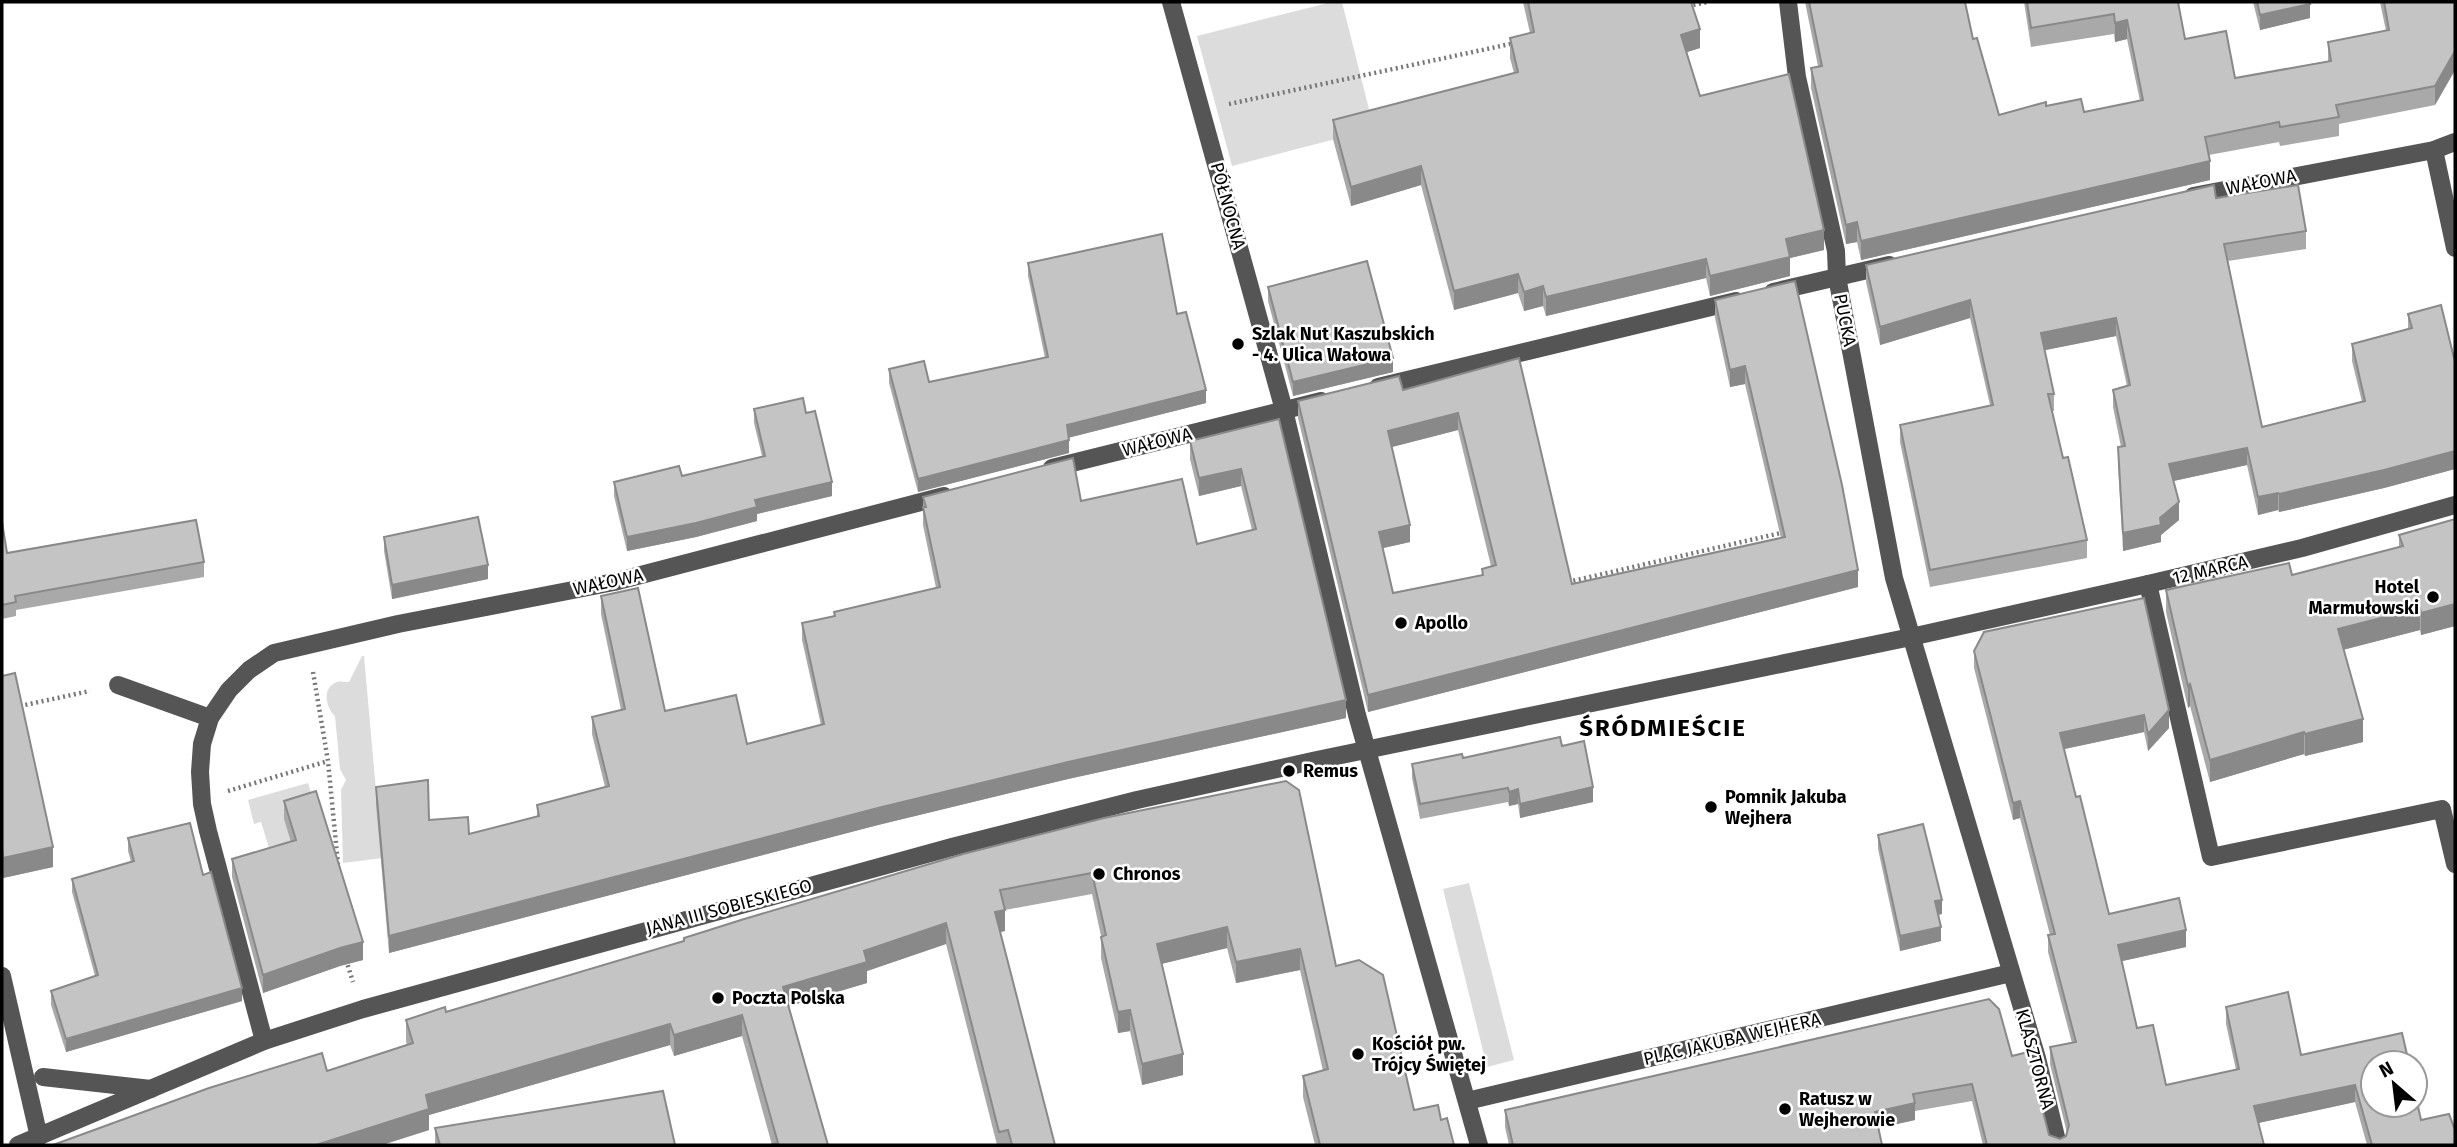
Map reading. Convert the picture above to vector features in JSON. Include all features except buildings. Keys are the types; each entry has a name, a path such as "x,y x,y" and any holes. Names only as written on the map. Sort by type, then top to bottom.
{"street":[{"name":"PÓŁNOCNA","path":"1171,2 1284,410 1367,750"},
{"name":"PUCKA","path":"1788,2 1797,77 1836,251 1837,277 1894,578 1911,637"},
{"name":"WAŁOWA","path":"2170,201 2434,150 2455,142"},
{"path":"2434,150 2455,248"},
{"path":"1363,391 1902,262"},
{"name":"WAŁOWA","path":"1031,474 1336,397"},
{"name":"WAŁOWA","path":"264,1041 202,799 202,744 210,718 229,690 249,670 274,653 308,644 614,582 964,491"},
{"name":"12 MARCA","path":"1911,637 2302,548 2455,505"},
{"path":"2148,584 2211,857 2442,808 2455,864"},
{"path":"1479,1145 1367,750 1911,637 2011,973"},
{"path":"118,685 210,718"},
{"name":"JANA III SOBIESKIEGO","path":"18,1145 264,1041 363,1009 952,846 1138,800 1367,750"},
{"name":"PLAC JAKUBA WEJHERA","path":"1467,1101 2011,973"},
{"name":"KLASZTORNA","path":"2011,973 2037,1058 2058,1145"},
{"path":"2,976 39,1137"},
{"name":"JANA III SOBIESKIEGO","path":"43,1077 152,1089"}],"path":[{"path":"1681,8 1708,2"},
{"path":"1201,110 1520,42"},
{"path":"1559,584 1789,531"},
{"path":"308,644 328,761 338,873"},
{"path":"10,709 118,685"},
{"path":"202,799 328,761"},
{"path":"344,955 363,1009"}],"shaded area":[{"path":"1332,2 1342,2 1374,129 1232,166 1197,36"},
{"path":"362,656 382,858 343,863 341,790 346,780 340,769 335,716 327,703 327,693 337,682 349,682"},
{"path":"308,783 313,799 296,858 242,874 237,858 269,848 261,822 254,824 248,800"},
{"path":"1469,883 1514,1060 1487,1067 1443,889"}],"place":[{"name":"Szlak Nut Kaszubskich - 4. Ulica Wałowa","path":"1238,344"},
{"name":"Hotel Marmułowski","path":"2433,597"},
{"name":"Apollo","path":"1401,623"},
{"name":"Remus","path":"1289,771"},
{"name":"Pomnik Jakuba Wejhera","path":"1711,807"},
{"name":"Chronos","path":"1099,874"},
{"name":"Poczta Polska","path":"718,998"},
{"name":"Kościół pw. Trójcy Świętej","path":"1358,1054"},
{"name":"Ratusz w Wejherowie","path":"1785,1109"}],"district":[{"name":"ŚRÓDMIEŚCIE","path":"1663,728"}]}
